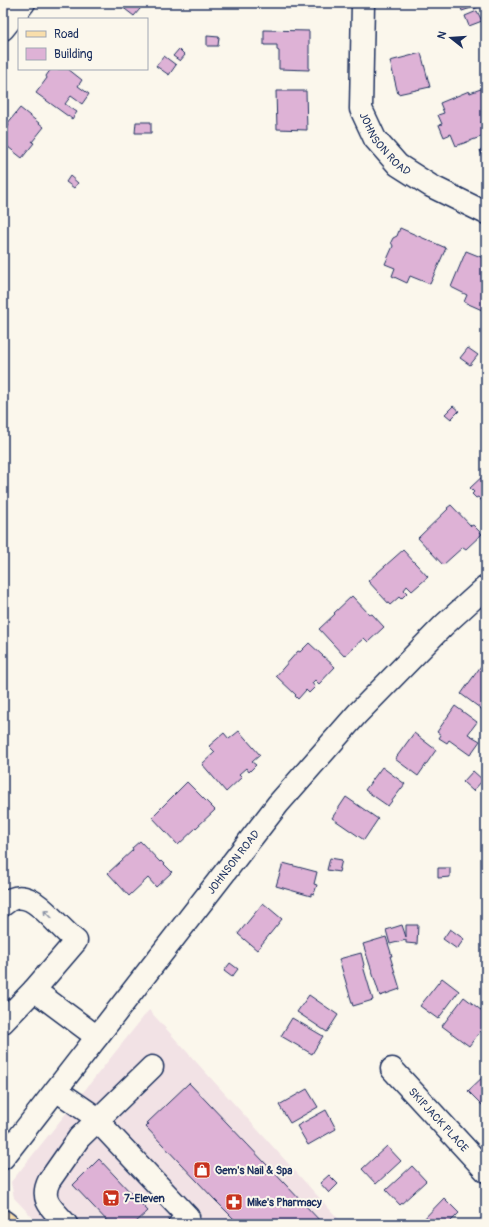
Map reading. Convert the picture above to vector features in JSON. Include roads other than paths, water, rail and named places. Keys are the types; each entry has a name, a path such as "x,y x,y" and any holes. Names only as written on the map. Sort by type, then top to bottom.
{"main road":[{"path":"3,1220 7,1224"}],"street":[{"path":"3,30 24,3"},
{"name":"JOHNSON ROAD","path":"363,3 361,109 375,139 398,165 411,174 431,186 486,213"},
{"name":"JOHNSON ROAD","path":"3,1158 278,804 357,714 444,625 486,587"},
{"path":"3,905 16,897 26,898 33,901 76,941 34,990 3,1022"},
{"path":"34,990 97,1037"},
{"path":"66,1224 49,1206 46,1200 46,1186 80,1138 96,1120 152,1067"},
{"name":"SKIPJACK PLACE","path":"392,1069 486,1171"},
{"path":"56,1090 91,1114 187,1222"}],"place":[{"name":"Gem's Nail & Spa","path":"202,1170"},
{"name":"7-Eleven","path":"111,1198"},
{"name":"Mike's Pharmacy","path":"234,1202"}]}
